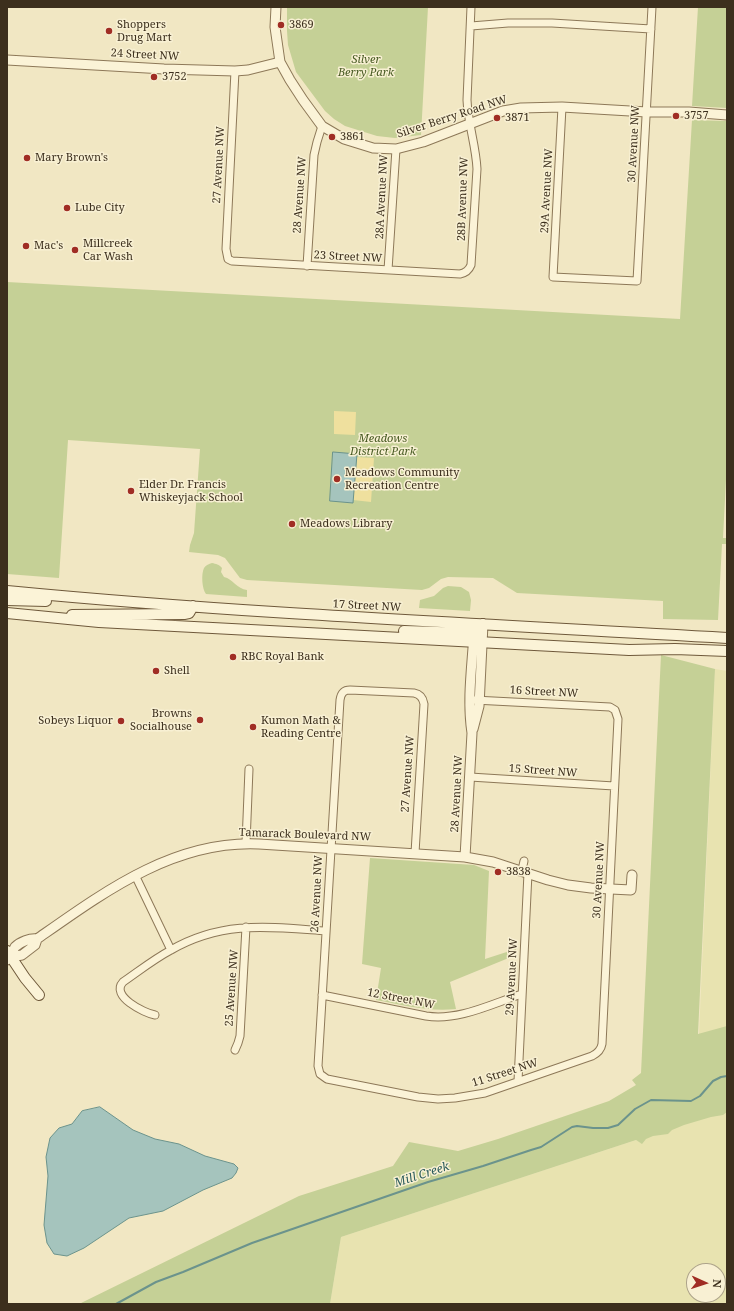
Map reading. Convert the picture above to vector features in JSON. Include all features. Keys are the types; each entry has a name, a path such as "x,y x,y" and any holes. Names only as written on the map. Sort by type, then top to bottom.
{"main road":[{"name":"17 Street NW","path":"7,591 94,600 193,606 477,633 629,650 675,649 727,651"},
{"path":"7,600 64,602 94,600"},
{"path":"52,618 82,614 186,614 190,612 193,606"},
{"name":"17 Street NW","path":"7,613 99,622 366,636 477,633 727,638"},
{"path":"8,956 39,995"}],"street":[{"name":"Silver Berry Road NW","path":"276,7 275,27 280,62 303,100 322,126 344,139 373,148 396,149 435,138 503,111 515,109 562,107 727,115"},
{"name":"28B Avenue NW","path":"467,271 471,265 477,169 476,154 467,112 472,7"},
{"name":"30 Avenue NW","path":"637,281 652,7"},
{"path":"471,26 508,23 552,23 651,29"},
{"name":"24 Street NW","path":"7,60 164,69 235,71 248,70 280,62"},
{"name":"27 Avenue NW","path":"228,259 226,249 235,71"},
{"name":"29A Avenue NW","path":"562,107 553,277 637,281"},
{"name":"28 Avenue NW","path":"307,266 314,155 322,126"},
{"name":"28A Avenue NW","path":"388,270 396,149"},
{"name":"23 Street NW","path":"228,259 232,261 307,266 460,274 467,271"},
{"name":"28 Avenue NW","path":"465,856 472,733 477,718 475,700 477,633"},
{"name":"27 Avenue NW","path":"343,692 350,690 414,693 422,697 424,704 415,853"},
{"name":"26 Avenue NW","path":"320,1074 318,1066 322,995 340,700 343,692"},
{"name":"16 Street NW","path":"475,700 610,707 615,710"},
{"name":"30 Avenue NW","path":"600,1050 602,1044 618,719 615,710"},
{"path":"246,843 250,769"},
{"name":"15 Street NW","path":"470,777 614,786"},
{"name":"Tamarack Boulevard NW","path":"8,956 17,946 31,938 37,939 98,897 135,875 168,860 221,846 246,843 465,856 525,868 568,885 610,889 631,890 632,875"},
{"name":"29 Avenue NW","path":"518,1081 525,868"},
{"path":"135,875 171,950"},
{"path":"155,1015 143,1011 122,996 119,990 123,982 171,950 204,935 246,927 326,931"},
{"name":"25 Avenue NW","path":"235,1050 240,1036 246,927"},
{"name":"12 Street NW","path":"322,995 426,1016 442,1017 457,1016 522,994"},
{"name":"11 Street NW","path":"320,1074 327,1079 418,1097 438,1099 455,1098 475,1095 518,1081 592,1056 600,1050"}],"shaded area":[{"path":"715,669 727,671 727,1304 330,1304 341,1237 636,1140 641,1143 697,1080"}],"green space":[{"name":"Silver Berry Park","path":"287,7 428,7 421,135 395,138 377,136 345,126 325,111 296,72 288,45"},
{"path":"698,7 727,7 727,108 692,106"},
{"name":"Meadows District Park","path":"692,120 727,121 727,460 723,538 727,538 727,544 722,544 718,620 663,619 663,601 517,593 493,578 448,577 441,579 429,588 422,590 247,580 240,578 225,558 218,555 189,552 194,533 200,449 68,440 59,578 7,574 7,282 680,319"},
{"path":"212,563 217,564 222,568 221,572 224,577 240,588 247,590 247,597 206,594 202,578 203,571 206,566"},
{"path":"448,586 461,587 469,592 471,600 470,611 419,608 420,600 434,596 443,588"},
{"path":"661,655 715,669 698,1034 727,1026 727,1112 723,1115 684,1125 672,1130 668,1134 653,1136 646,1139 642,1144 636,1140 341,1237 330,1304 79,1304 299,1196 393,1166 409,1142 458,1151 609,1101 636,1085 632,1080 641,1073"},
{"path":"370,858 474,865 489,871 485,959 516,949 516,955 450,982 456,1009 426,1009 376,1000 381,968 362,964"}],"sand":[{"path":"334,411 356,412 355,435 334,434"},
{"path":"356,457 374,458 371,502 353,500"}],"water":[{"path":"333,452 357,454 353,503 330,501"},
{"path":"100,1107 133,1130 155,1139 179,1144 205,1156 234,1164 238,1168 232,1178 203,1190 163,1211 129,1218 84,1248 67,1256 54,1254 47,1243 44,1225 48,1176 46,1157 50,1138 59,1128 72,1124 82,1111"}],"waterway":[{"name":"Mill Creek","path":"116,1304 156,1282 252,1243 428,1182 541,1147 572,1127 608,1128 618,1125 635,1109 651,1100 691,1101 700,1096 713,1081 727,1076"}],"place":[{"name":"3869","path":"281,25"},
{"name":"Shoppers Drug Mart","path":"109,31"},
{"name":"3752","path":"154,77"},
{"name":"3757","path":"676,116"},
{"name":"3871","path":"497,118"},
{"name":"3861","path":"332,137"},
{"name":"Mary Brown's","path":"27,158"},
{"name":"Lube City","path":"67,208"},
{"name":"Mac's","path":"26,246"},
{"name":"Millcreek Car Wash","path":"75,250"},
{"name":"Meadows Community Recreation Centre","path":"337,479"},
{"name":"Elder Dr. Francis Whiskeyjack School","path":"131,491"},
{"name":"Meadows Library","path":"292,524"},
{"name":"RBC Royal Bank","path":"233,657"},
{"name":"Shell","path":"156,671"},
{"name":"Browns Socialhouse","path":"200,720"},
{"name":"Sobeys Liquor","path":"121,721"},
{"name":"Kumon Math & Reading Centre","path":"253,727"},
{"name":"3838","path":"498,872"}]}
